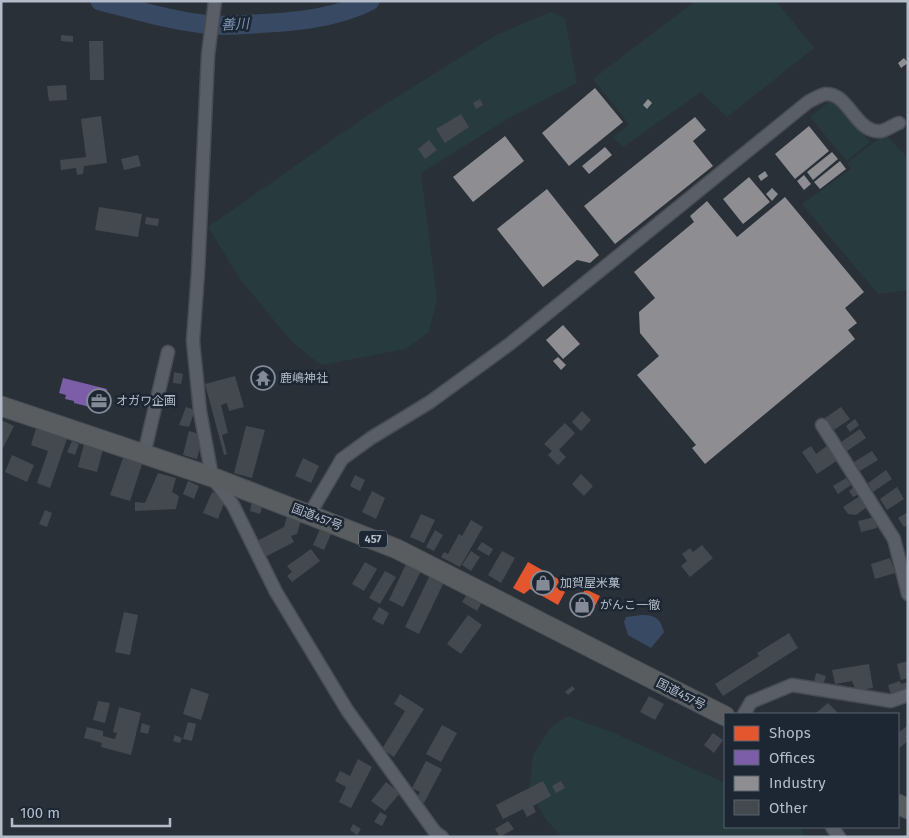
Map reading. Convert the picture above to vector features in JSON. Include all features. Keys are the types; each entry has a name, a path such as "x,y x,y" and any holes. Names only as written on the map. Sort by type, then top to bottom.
{"highway":[{"name":"国道457号","path":"1,406 212,477 397,549 724,715"}],"street":[{"path":"215,1 208,56 194,341 200,411 212,477 233,505 276,592 347,710 435,832 442,837"},
{"path":"309,514 342,459 371,438 430,402 511,343 628,250 808,102 824,95 832,95 842,101 867,128 874,130 883,130 899,122"},
{"path":"144,454 168,352"},
{"path":"822,425 894,539 908,594"},
{"path":"745,713 751,702 792,684 891,701 908,695"}],"green space":[{"path":"695,1 776,1 814,48 727,117 701,92 623,147 613,137 629,124 593,79"},
{"path":"551,12 565,18 577,83 511,117 421,173 437,299 429,332 406,349 321,365 292,342 240,279 208,227 368,115 496,35"},
{"path":"834,98 870,142 847,161 810,117"},
{"path":"885,134 908,158 908,290 878,294 802,204 851,169 847,163"},
{"path":"568,716 614,733 724,783 724,828 802,828 804,837 562,837 548,822 529,791 533,755 551,727"}],"water":[{"path":"641,615 659,620 664,632 651,648 628,635 624,622 626,617"}],"building: Shops":[{"path":"528,562 560,580 556,587 565,592 558,605 530,589 524,594 513,588"},
{"path":"585,589 600,596 590,616 575,609"}],"building: Offices":[{"path":"63,378 107,389 103,406 91,403 90,407 65,399 66,395 59,393"}],"building: Industry":[{"path":"904,58 908,63 901,68 898,63"},
{"path":"595,88 623,122 569,166 542,133"},
{"path":"648,99 652,103 647,109 643,105"},
{"path":"695,117 706,130 693,141 713,166 615,244 584,206"},
{"path":"809,126 829,151 795,179 775,154"},
{"path":"505,136 524,161 473,202 453,177"},
{"path":"605,147 612,155 589,174 582,166"},
{"path":"832,152 838,159 813,180 807,172"},
{"path":"840,161 846,169 820,189 814,182"},
{"path":"765,171 768,176 761,181 758,176"},
{"path":"804,175 811,184 804,190 797,181"},
{"path":"749,177 770,202 743,224 723,199"},
{"path":"772,188 778,194 772,201 766,194"},
{"path":"547,189 599,255 590,263 577,260 543,287 497,229"},
{"path":"785,197 864,292 845,308 857,323 848,330 855,339 705,464 692,448 696,445 637,375 659,356 640,333 639,312 655,298 634,272 694,222 690,216 707,201 737,237"},
{"path":"563,325 580,344 563,359 546,340"},
{"path":"558,357 566,365 561,370 553,361"}],"building: Other":[{"path":"61,35 73,36 73,42 61,41"},
{"path":"89,41 103,41 104,80 90,80"},
{"path":"66,85 67,100 49,101 47,86"},
{"path":"480,99 483,105 476,109 473,103"},
{"path":"461,114 469,127 445,143 436,129"},
{"path":"101,116 107,163 84,166 83,174 77,175 76,168 61,170 60,160 86,157 81,119"},
{"path":"429,140 437,150 425,159 418,149"},
{"path":"138,155 141,166 124,170 121,159"},
{"path":"99,207 142,214 138,237 95,230"},
{"path":"146,217 159,219 158,226 145,224"},
{"path":"174,372 183,374 181,384 173,383"},
{"path":"235,376 244,407 229,411 227,403 221,405 228,433 222,435 227,454 224,455 205,384"},
{"path":"186,407 195,410 189,427 179,425"},
{"path":"841,407 850,419 834,430 825,418"},
{"path":"582,411 591,420 581,431 572,422"},
{"path":"855,419 859,425 850,432 846,426"},
{"path":"1,420 14,426 1,452"},
{"path":"565,423 575,433 559,450 566,457 558,465 548,455 552,451 544,444"},
{"path":"37,425 68,436 50,488 37,483 48,451 31,445"},
{"path":"246,426 265,430 252,478 234,473"},
{"path":"860,429 866,438 847,451 841,442"},
{"path":"189,431 203,435 197,459 183,455"},
{"path":"72,441 79,444 75,455 67,452"},
{"path":"84,444 103,449 97,472 78,467"},
{"path":"828,445 838,460 817,474 802,452 811,446 816,454"},
{"path":"872,451 878,460 860,471 854,462"},
{"path":"12,455 34,465 27,482 5,472"},
{"path":"123,458 142,464 130,501 110,495"},
{"path":"303,458 319,466 311,483 295,476"},
{"path":"886,470 892,479 873,492 868,483"},
{"path":"158,473 176,478 172,492 179,496 176,509 135,511 135,502 145,503"},
{"path":"581,474 593,486 584,496 572,484"},
{"path":"355,475 365,480 360,491 350,486"},
{"path":"846,478 851,485 838,494 833,486"},
{"path":"188,481 199,486 194,499 183,494"},
{"path":"854,487 859,494 853,497 849,491"},
{"path":"897,487 904,499 887,510 880,499"},
{"path":"372,491 385,498 376,519 362,512"},
{"path":"212,492 226,498 218,519 203,513"},
{"path":"860,496 867,507 856,515 848,514 843,507"},
{"path":"252,501 263,504 260,514 250,511"},
{"path":"45,510 52,513 47,527 39,524"},
{"path":"908,512 908,525 904,527 898,518"},
{"path":"421,514 435,520 424,543 410,537"},
{"path":"287,516 301,520 297,534 291,536 294,542 265,557 257,541 284,527"},
{"path":"875,517 877,528 861,532 858,521"},
{"path":"471,520 483,527 460,567 441,557 444,552 448,554 459,534 462,536"},
{"path":"321,527 332,532 324,550 313,545"},
{"path":"435,530 443,535 434,551 426,547"},
{"path":"482,542 493,549 489,556 477,549"},
{"path":"702,545 713,558 690,577 681,566 687,561 682,554 690,548 693,552"},
{"path":"311,549 320,561 292,582 287,576 292,572 287,566"},
{"path":"471,551 480,557 471,571 462,565"},
{"path":"502,551 515,558 501,583 488,575"},
{"path":"890,558 895,573 875,579 871,564"},
{"path":"365,562 377,569 364,591 352,584"},
{"path":"406,564 421,571 403,607 389,600"},
{"path":"385,571 396,577 380,604 369,598"},
{"path":"430,575 444,582 419,634 405,627"},
{"path":"467,594 482,602 477,611 462,602"},
{"path":"379,607 389,613 383,625 372,619"},
{"path":"124,612 138,615 130,655 115,652"},
{"path":"468,615 482,625 461,654 447,644"},
{"path":"789,633 798,648 723,696 715,684 759,656 757,653"},
{"path":"908,661 908,678 901,680 897,664"},
{"path":"869,664 873,688 856,691 852,681 835,684 832,670"},
{"path":"816,673 826,676 823,685 814,682"},
{"path":"900,681 901,684 908,682 908,690 891,695 888,685"},
{"path":"572,686 575,689 568,695 565,692"},
{"path":"191,688 209,694 201,720 183,714"},
{"path":"400,694 424,709 394,757 382,749 405,711 394,704"},
{"path":"649,696 664,704 655,720 640,712"},
{"path":"98,701 110,703 105,723 93,720"},
{"path":"828,703 838,713 816,713"},
{"path":"119,707 141,713 131,755 101,747 102,743 84,738 87,727 103,731 103,736 115,739 117,733 113,732"},
{"path":"188,722 196,724 192,741 183,739"},
{"path":"142,723 150,726 148,734 140,732"},
{"path":"442,725 457,733 441,762 426,754"},
{"path":"908,725 908,741 899,748 899,732"},
{"path":"713,733 723,740 714,753 704,745"},
{"path":"175,735 182,738 180,743 173,741"},
{"path":"358,759 372,767 351,808 339,802 346,787 335,781 340,771 350,776"},
{"path":"426,761 442,769 424,803 416,799 420,792 412,788"},
{"path":"543,781 551,796 533,806 536,812 527,817 523,809 503,819 496,805"},
{"path":"561,781 565,788 556,793 552,786"},
{"path":"386,782 400,793 385,811 371,801"},
{"path":"380,812 387,816 382,826 374,822"},
{"path":"508,821 514,829 500,837 495,829"},
{"path":"353,824 361,829 357,835 350,830"}],"waterway":[{"name":"善川","path":"100,1 170,18 212,25 284,22 328,16 370,1"}],"place":[{"name":"鹿嶋神社","path":"263,378"},
{"name":"オガワ企画","path":"99,401"},
{"name":"加賀屋米菓","path":"543,583"},
{"name":"がんこ一徹","path":"582,605"}]}
